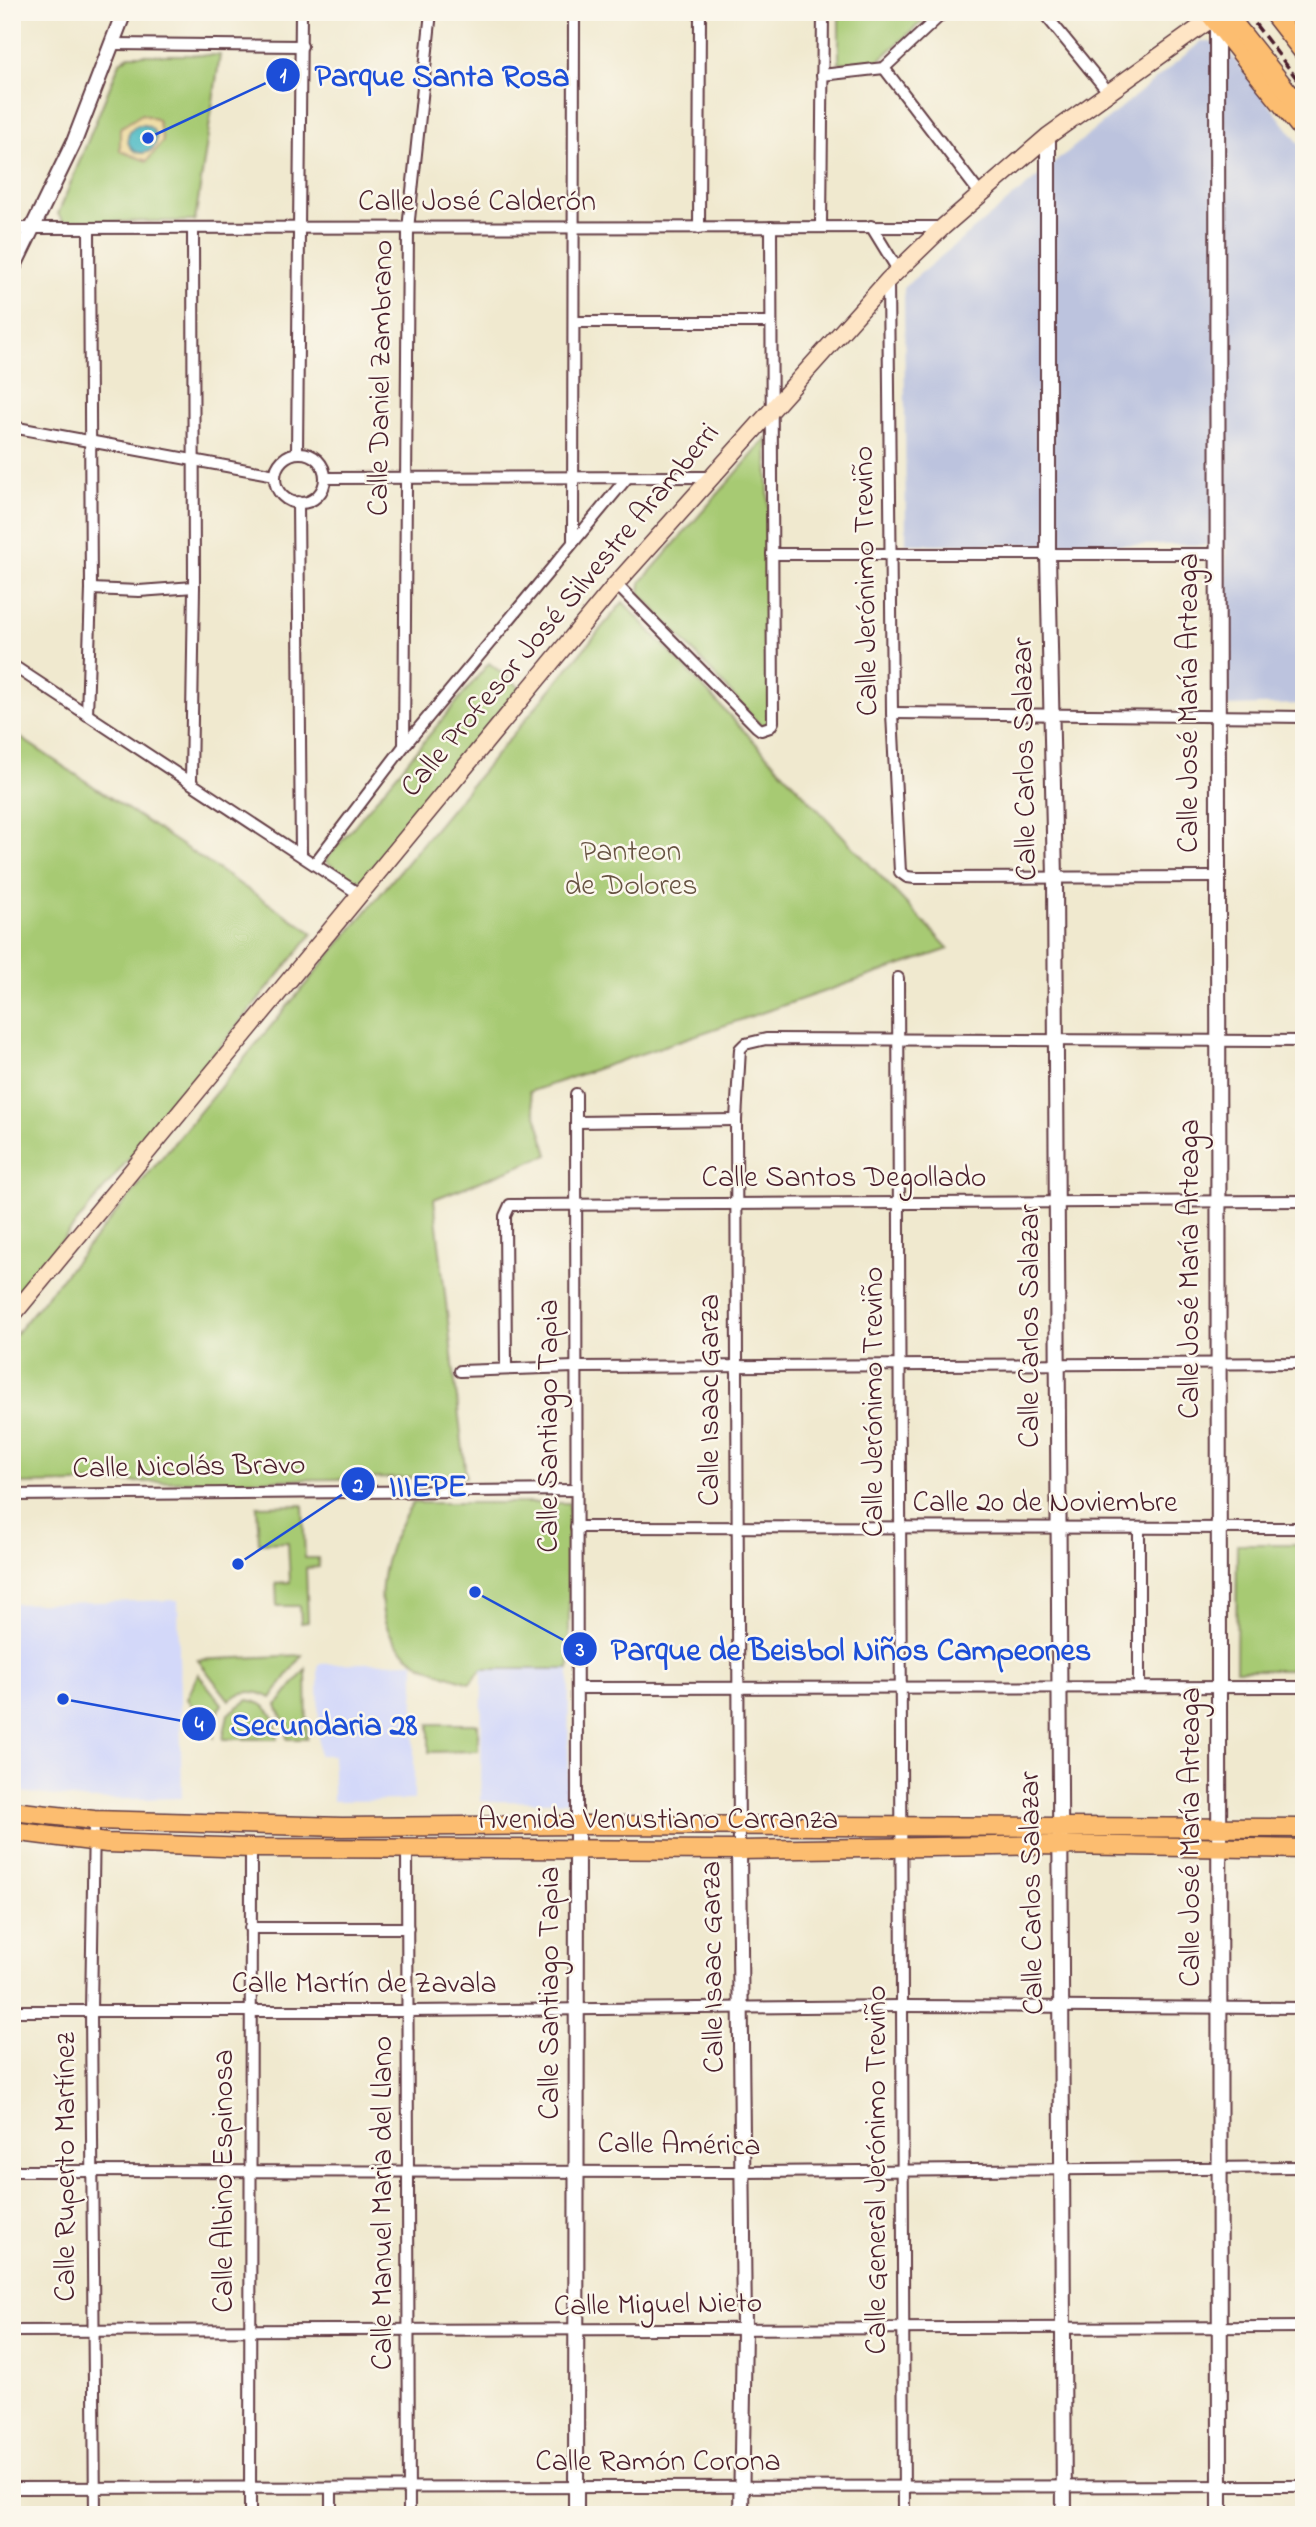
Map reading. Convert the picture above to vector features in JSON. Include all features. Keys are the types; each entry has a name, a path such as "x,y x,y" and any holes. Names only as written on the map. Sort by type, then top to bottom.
{"main road":[{"path":"1272,12 1304,53"},
{"name":"Calle Profesor José Silvestre Aramberri","path":"12,1317 617,584 893,275 943,227 1048,136 1217,16"},
{"path":"1217,16 1304,112"},
{"path":"1217,16 1304,132"},
{"name":"Avenida Venustiano Carranza","path":"12,1811 94,1820 342,1827 901,1825 1304,1828"},
{"name":"Avenida Venustiano Carranza","path":"12,1831 93,1842 251,1848 739,1850 1059,1845 1304,1849"}],"street":[{"path":"12,270 74,142 124,12"},
{"path":"297,453 302,12"},
{"name":"Calle Daniel Zambrano","path":"404,746 408,229 431,12"},
{"path":"573,541 574,12"},
{"path":"699,228 700,12"},
{"path":"821,225 823,12"},
{"path":"822,75 884,68 944,12"},
{"path":"1043,12 1110,94"},
{"name":"Calle José María Arteaga","path":"1217,16 1220,2515"},
{"path":"113,44 302,46"},
{"path":"884,68 981,195"},
{"name":"Calle Carlos Salazar","path":"1048,136 1048,554 1055,878 1057,1687 1064,2515"},
{"name":"Calle José Calderón","path":"12,228 699,228 821,225 943,227"},
{"path":"617,584 757,727 766,730 773,722 771,226"},
{"path":"871,226 893,275"},
{"path":"87,715 91,589 89,229"},
{"path":"191,781 194,587 193,229"},
{"name":"Calle Jerónimo Treviño","path":"893,275 892,713 898,864 907,877 1055,878"},
{"path":"575,322 771,322"},
{"path":"12,427 194,458 275,475"},
{"path":"297,453 314,459 325,478 320,494 313,499 298,502 282,497 276,487 275,475 279,464 288,456 297,453"},
{"path":"325,478 710,477"},
{"path":"315,863 404,746 626,479"},
{"path":"298,502 301,854"},
{"path":"772,554 1216,554"},
{"path":"91,589 139,591 194,587"},
{"path":"12,665 359,894"},
{"path":"892,713 1304,717"},
{"path":"1055,878 1216,877"},
{"name":"Calle Jerónimo Treviño","path":"898,978 901,1825"},
{"name":"Calle Isaac Garza","path":"741,2515 744,2329 737,1687 738,1056 745,1044 766,1040 899,1040"},
{"path":"899,1040 1304,1041"},
{"name":"Calle Santiago Tapia","path":"576,1094 576,2515"},
{"path":"576,1122 736,1120"},
{"name":"Calle Santos Degollado","path":"506,1368 505,1216 510,1205 1304,1201"},
{"path":"460,1371 575,1367 1304,1363"},
{"name":"Calle Nicolás Bravo","path":"12,1495 575,1490"},
{"name":"Calle 20 de Noviembre","path":"576,1527 1304,1528"},
{"path":"1139,1529 1139,1687"},
{"path":"578,1688 1304,1687"},
{"name":"Calle Ruperto Martínez","path":"94,1820 91,2011 95,2515"},
{"name":"Calle General Jerónimo Treviño","path":"901,1825 904,2515"},
{"name":"Calle Albino Espinosa","path":"250,2515 251,1848"},
{"name":"Calle Manuel Maria del Llano","path":"407,1848 409,2515"},
{"path":"250,1928 408,1928"},
{"name":"Calle Martín de Zavala","path":"12,2011 409,2011 901,2006 1304,2008"},
{"name":"Calle América","path":"12,2171 578,2169 743,2172 1304,2167"},
{"name":"Calle Miguel Nieto","path":"12,2331 1304,2327"},
{"name":"Calle Ramón Corona","path":"12,2488 1304,2486"},
{"path":"331,2488 331,2515"}],"shaded area":[{"path":"1202,41 1222,43 1304,150 1304,704 1227,706 1226,545 906,544 904,287"},
{"path":"178,1600 182,1798 89,1800 12,1791 12,1604"},
{"path":"414,1662 414,1800 333,1801 333,1755 319,1755 318,1664"},
{"path":"482,1669 569,1669 568,1802 481,1801"}],"green space":[{"path":"839,12 933,12 877,62 839,63"},
{"path":"130,55 220,55 195,221 64,222 58,214 120,62"},
{"path":"767,438 773,722 761,726 640,593 641,582"},
{"name":"Panteon de Dolores","path":"623,602 949,949 529,1092 548,1155 434,1199 466,1477 12,1484 12,1338"},
{"path":"489,663 522,689 363,880 353,880 325,861"},
{"path":"12,732 313,933 12,1302"},
{"path":"413,1503 569,1503 569,1669 482,1669 470,1683 447,1676 410,1657 395,1641 386,1623 382,1582 393,1540"},
{"path":"303,1505 305,1558 318,1558 319,1567 306,1568 308,1622 301,1623 300,1606 277,1606 276,1583 290,1582 288,1542 259,1543 257,1506"},
{"path":"1237,1544 1304,1544 1304,1670 1236,1670"},
{"path":"302,1655 271,1698 250,1692 229,1700 198,1660"},
{"path":"306,1669 307,1739 287,1739 277,1705"},
{"path":"198,1674 222,1704 214,1723 214,1737 187,1699"},
{"path":"248,1700 262,1704 271,1713 276,1724 277,1739 223,1739 228,1714"},
{"path":"429,1724 478,1724 478,1751 429,1752"}],"sand":[{"path":"142,114 158,120 163,141 147,161 120,151 120,128"}],"water":[{"path":"142,125 152,129 156,139 152,149 142,153 132,149 128,139 132,129"}],"railway":[{"path":"1246,12 1304,88"}],"place":[{"name":"Parque Santa Rosa","path":"148,138"},
{"name":"IIIEPE","path":"238,1564"},
{"name":"Parque de Beisbol Niños Campeones","path":"475,1592"},
{"name":"Secundaria 28","path":"63,1699"}]}
